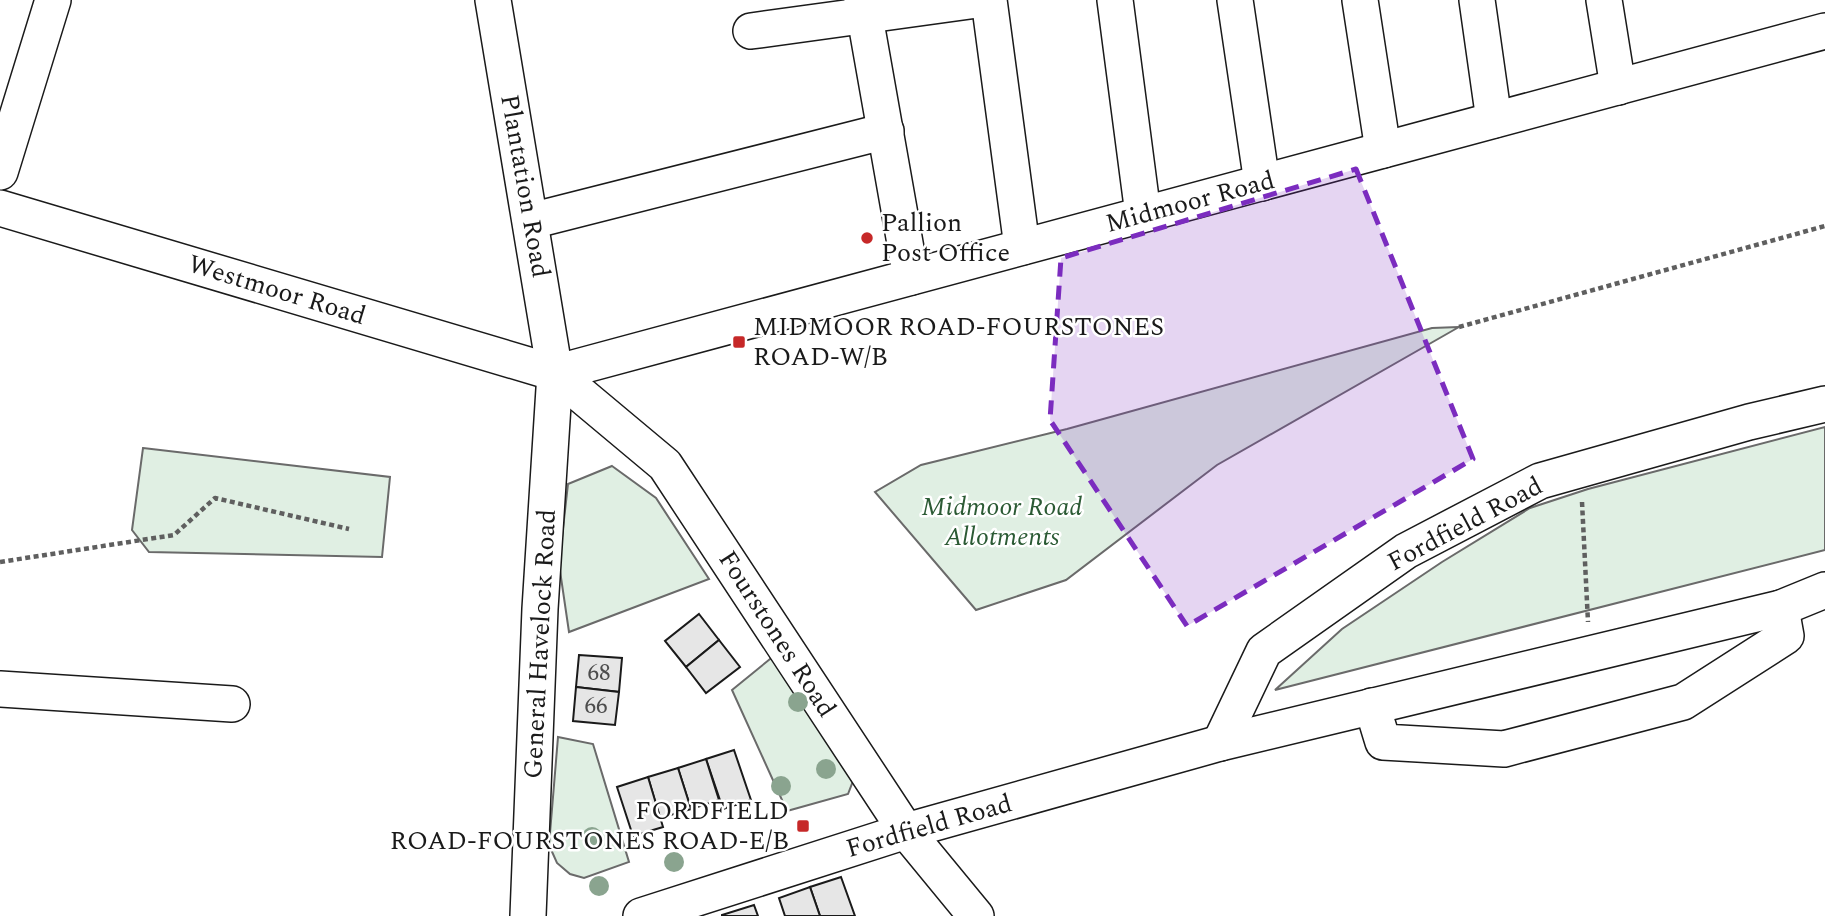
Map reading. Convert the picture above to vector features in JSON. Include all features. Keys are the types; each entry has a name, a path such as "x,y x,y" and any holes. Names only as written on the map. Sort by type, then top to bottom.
{"street":[{"path":"0,172 53,0"},
{"name":"Plantation Road","path":"493,0 555,373"},
{"path":"751,31 864,8 977,0"},
{"path":"989,0 1021,247"},
{"path":"1115,0 1143,214"},
{"path":"1235,0 1262,183"},
{"path":"1360,0 1382,150"},
{"path":"1477,0 1494,120"},
{"path":"1604,0 1618,87"},
{"path":"864,8 911,277"},
{"name":"Midmoor Road","path":"555,373 1825,31"},
{"path":"531,221 886,131"},
{"name":"Westmoor Road","path":"0,208 555,373"},
{"name":"Fourstones Road","path":"555,373 665,465 906,831 976,916"},
{"name":"General Havelock Road","path":"528,916 540,609 555,373"},
{"name":"Fordfield Road","path":"1220,743 1264,651 1406,551 1540,481 1749,422 1825,404"},
{"name":"Fordfield Road","path":"641,916 906,831 1220,743 1781,608 1825,590"},
{"path":"1372,706 1383,742 1504,749 1683,702 1786,636 1781,608"},
{"path":"0,689 232,704"}],"path":[{"path":"1459,327 1825,226"},
{"path":"1581,469 1589,654"},
{"path":"0,562 174,535 215,498 349,530"}],"highlighted area":[{"path":"1356,169 1473,459 1187,626 1050,420 1061,258"}],"green space":[{"name":"Midmoor Road Allotments","path":"1459,327 1217,465 1066,580 976,610 875,492 921,465 1067,429 1432,328"},
{"path":"1825,427 1825,550 1275,690 1342,629 1442,562 1530,508 1588,489"},
{"path":"143,448 390,477 382,557 149,552 132,530"},
{"path":"612,466 656,498 709,579 569,632 559,564 568,484"},
{"path":"775,655 853,781 848,794 787,811 732,690"},
{"path":"558,737 593,744 629,862 584,878 570,874 557,863 549,845"}],"building":[{"path":"699,614 719,640 686,667 665,641"},
{"path":"719,640 740,667 706,693 686,667"},
{"path":"579,655 622,658 619,692 576,687"},
{"path":"576,687 619,692 615,725 573,721"},
{"path":"734,750 751,800 723,809 706,759"},
{"path":"706,759 719,800 691,809 678,768"},
{"path":"678,768 691,809 660,818 648,777"},
{"path":"648,777 663,827 633,836 617,787"},
{"path":"841,877 855,916 820,916 810,887"},
{"path":"810,887 820,916 785,916 779,898"},
{"path":"754,905 758,916 722,916 722,915"}],"place":[{"name":"Pallion Post Office","path":"867,238"},
{"name":"MIDMOOR ROAD-FOURSTONES ROAD-W/B","path":"739,342"},
{"name":"FORDFIELD ROAD-FOURSTONES ROAD-E/B","path":"803,826"}]}
